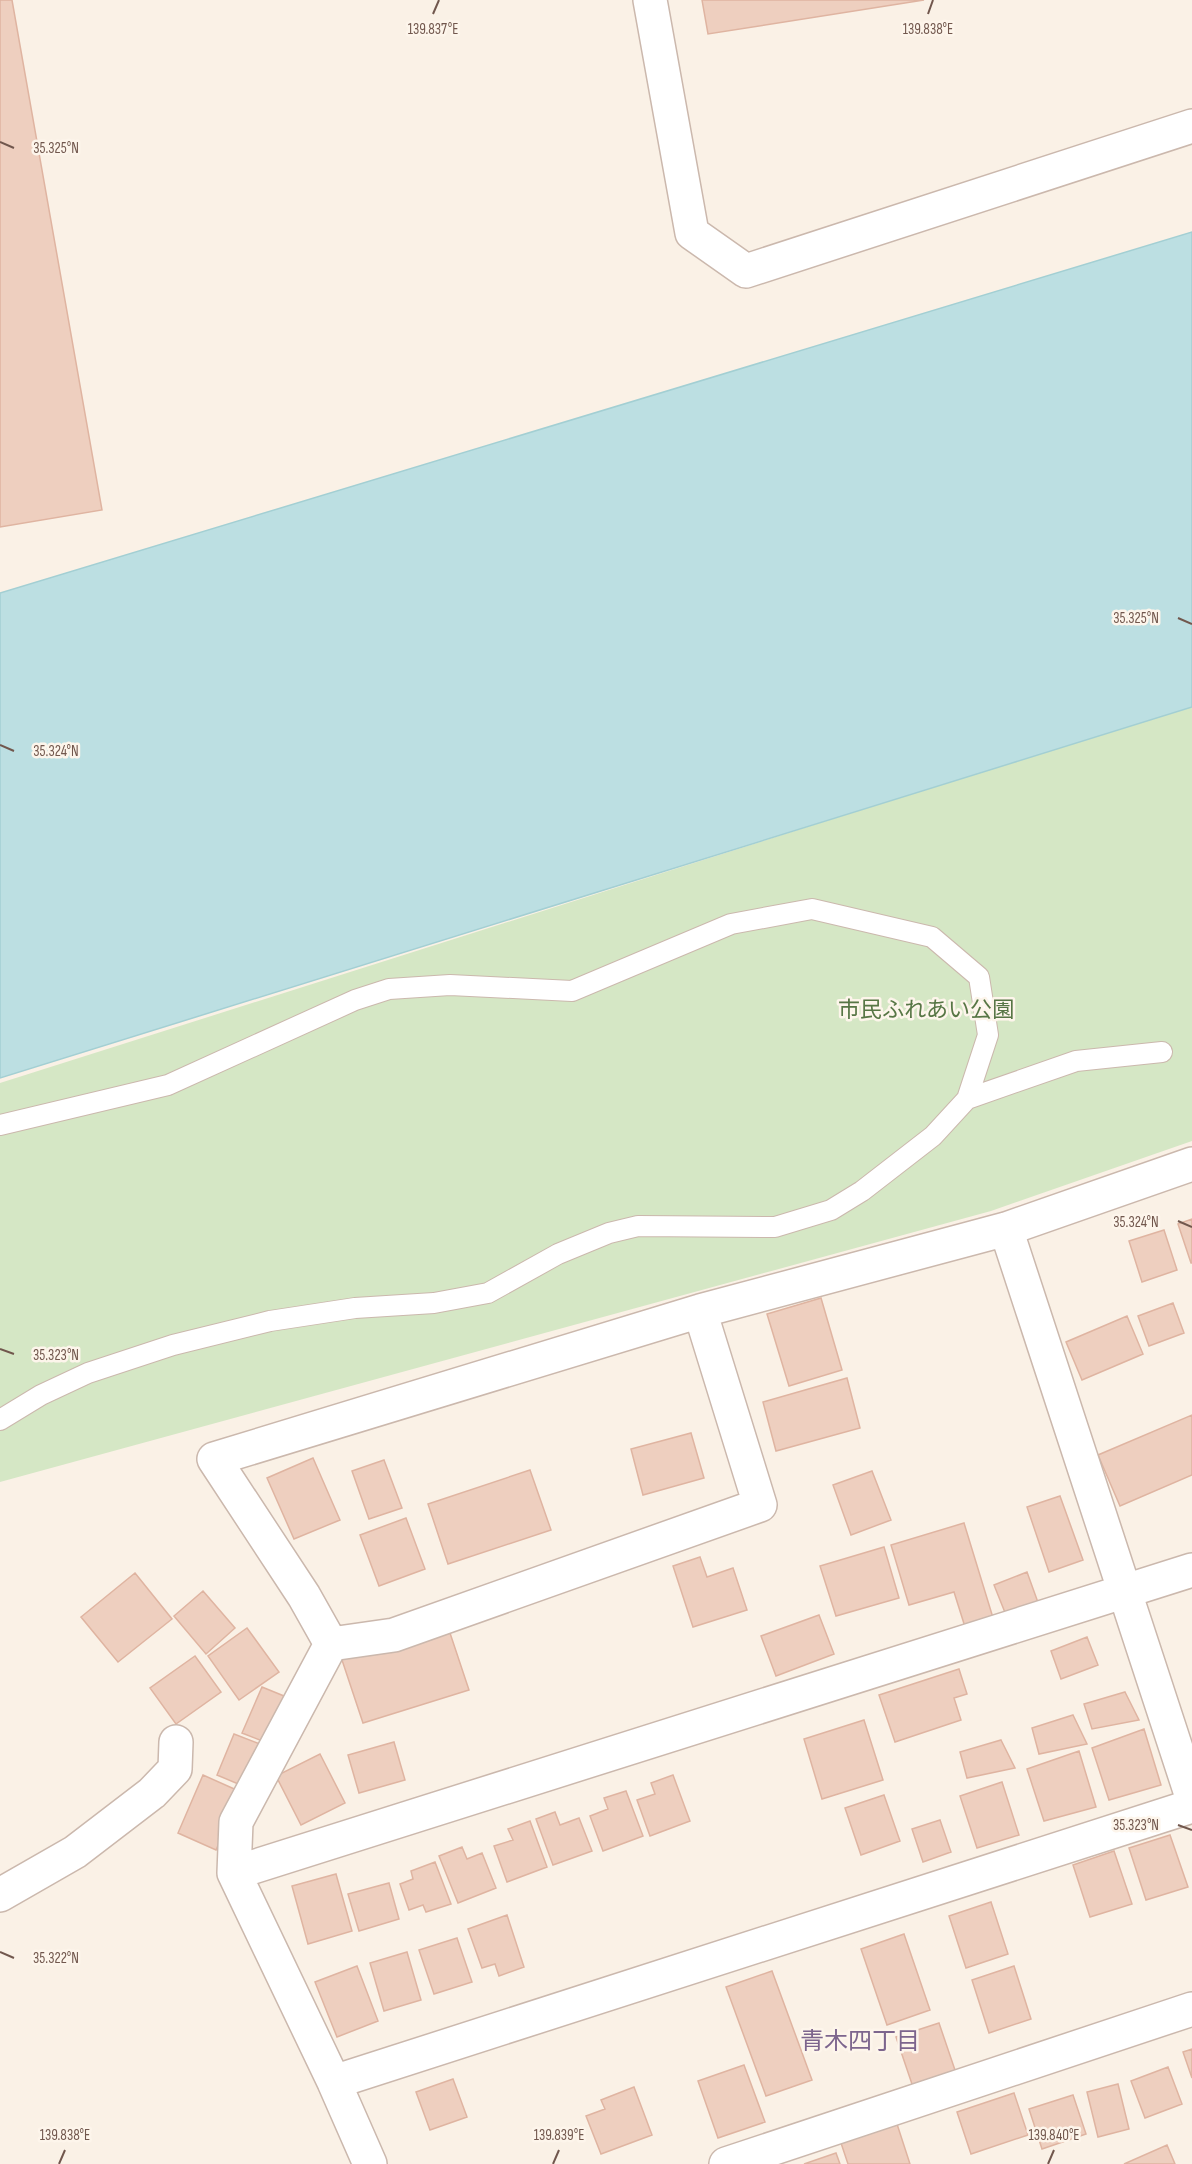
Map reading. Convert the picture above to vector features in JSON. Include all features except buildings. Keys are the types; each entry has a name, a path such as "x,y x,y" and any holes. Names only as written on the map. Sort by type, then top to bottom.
{"street":[{"path":"650,0 692,233 746,271 1192,126"},
{"path":"331,1644 304,1596 214,1459 700,1311 1006,1229 1192,1164"},
{"path":"1006,1229 1192,1797"},
{"path":"331,1644 394,1635 760,1505 700,1311"},
{"path":"234,1873 1192,1570"},
{"path":"331,1644 236,1822 234,1873 334,2082 370,2164"},
{"path":"0,1895 75,1852 152,1793 175,1769 176,1742"},
{"path":"334,2082 1192,1806"},
{"path":"726,2164 1192,2009"}],"lane":[{"path":"0,1125 168,1085 355,1000 389,989 450,985 572,992 731,924 812,909 932,937 979,977 988,1035 967,1099 933,1136 862,1191 831,1210 775,1227 638,1226 609,1233 558,1254 488,1293 434,1303 355,1308 270,1321 183,1343 88,1373 40,1395 0,1420"},
{"path":"967,1099 1076,1061 1162,1052"}],"green space":[{"name":"市民ふれあい公園","path":"1192,705 1192,1141 991,1211 0,1482 0,1083"}],"water":[{"path":"1192,232 1192,707 0,1078 0,593"}],"district":[{"name":"青木四丁目","path":"860,2041"}]}
